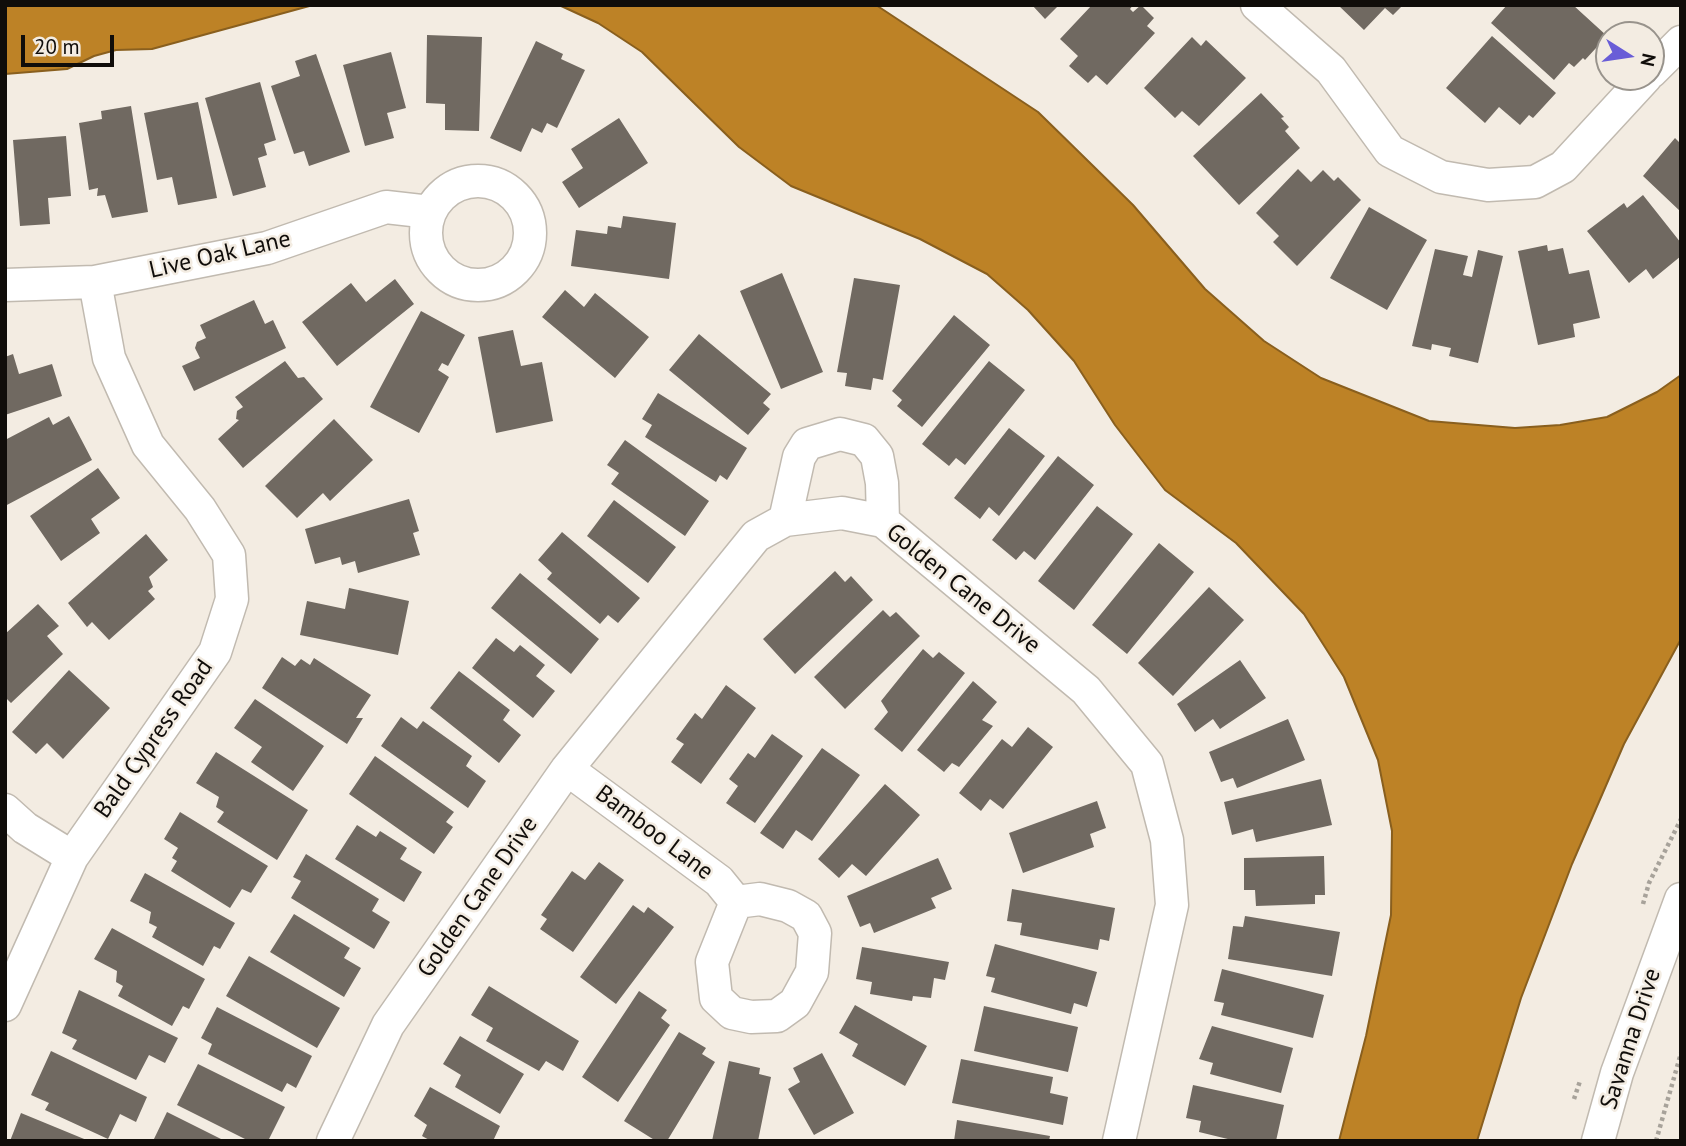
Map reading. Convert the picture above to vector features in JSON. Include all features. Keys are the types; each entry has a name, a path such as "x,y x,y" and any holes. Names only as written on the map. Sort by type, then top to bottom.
{"street":[{"path":"1257,5 1331,70 1390,151 1441,177 1488,185 1535,182 1563,167 1633,91"},
{"path":"1665,58 1681,42"},
{"name":"Live Oak Lane","path":"5,285 95,282 267,248 386,207 430,212"},
{"name":"Bald Cypress Road","path":"5,1005 72,857 215,652 232,599 229,555 200,509 148,446 109,358 95,282"},
{"path":"785,520 799,457 807,444 840,434 864,440 877,456 882,483 883,522"},
{"name":"Golden Cane Drive","path":"333,1141 388,1025 567,769 756,536 785,520 842,513 883,522 1086,690 1147,764 1167,840 1172,905 1119,1141"},
{"name":"Bamboo Lane","path":"567,769 719,881 736,902"},
{"path":"5,810 26,828 72,857"},
{"name":"Savanna Drive","path":"1598,1141 1617,1073 1681,899"}],"path":[{"path":"1656,1141 1681,1053"}],"shaded area":[{"path":"5,5 313,5 152,49 116,50 94,56 67,69 5,74"},
{"path":"559,5 876,5 1038,112 1133,205 1205,289 1264,341 1321,378 1429,421 1515,428 1560,425 1607,417 1657,392 1681,375 1681,639 1624,744 1572,864 1521,998 1477,1141 1339,1141 1366,1036 1391,915 1392,831 1378,760 1344,677 1304,614 1236,543 1165,490 1115,425 1074,361 1028,310 987,274 920,239 791,186 739,147 642,52 598,23"}],"building":[{"path":"1032,5 1059,5 1045,19"},
{"path":"1092,5 1133,5 1130,9 1133,12 1141,5 1154,18 1147,26 1155,33 1107,85 1096,75 1088,83 1069,66 1078,56 1060,39"},
{"path":"1338,5 1403,5 1393,15 1385,8 1364,30"},
{"path":"1507,5 1573,5 1595,25 1595,49 1574,67 1569,63 1554,80 1491,23"},
{"path":"427,35 482,37 479,131 445,130 445,104 426,103"},
{"path":"1492,36 1556,93 1533,118 1529,115 1520,125 1499,107 1485,123 1446,88"},
{"path":"1192,37 1201,46 1206,40 1246,78 1199,126 1182,111 1175,118 1144,88"},
{"path":"536,41 563,54 561,59 585,70 557,128 547,123 542,133 532,128 521,152 490,138"},
{"path":"391,52 406,108 387,113 394,138 365,146 343,65"},
{"path":"316,54 350,152 309,166 304,151 294,154 271,86 300,76 295,61"},
{"path":"260,82 276,140 264,144 267,155 258,158 266,187 233,196 205,98"},
{"path":"1261,93 1284,117 1281,118 1289,127 1285,131 1300,148 1239,205 1193,156"},
{"path":"198,102 217,198 178,205 172,177 157,180 144,113"},
{"path":"131,106 148,212 112,218 105,195 97,196 98,188 89,190 79,123 102,119 101,111"},
{"path":"619,118 648,163 579,208 562,182 583,168 571,149"},
{"path":"66,136 71,196 48,198 50,224 20,226 13,140"},
{"path":"1675,138 1681,144 1681,212 1643,176"},
{"path":"1298,169 1311,182 1323,170 1334,181 1338,177 1361,200 1297,266 1273,242 1279,236 1256,213"},
{"path":"1643,195 1681,243 1681,256 1653,279 1646,269 1629,283 1587,231 1624,203 1627,208"},
{"path":"1369,207 1427,240 1387,310 1330,278"},
{"path":"623,216 676,223 669,279 571,266 576,230 607,234 608,226 621,228"},
{"path":"1547,245 1548,251 1563,248 1569,274 1589,270 1600,318 1573,324 1575,337 1538,345 1518,251"},
{"path":"1435,249 1468,256 1463,275 1472,277 1478,250 1503,256 1478,363 1449,356 1451,348 1432,344 1431,350 1412,346"},
{"path":"782,273 823,372 781,389 740,291"},
{"path":"854,278 900,285 883,380 873,378 871,390 845,386 847,373 837,372"},
{"path":"395,279 414,304 337,366 302,322 351,283 366,302"},
{"path":"565,290 584,307 595,293 649,337 615,378 542,317"},
{"path":"254,300 265,324 273,320 286,348 194,391 182,366 200,358 195,348 197,342 206,338 200,325"},
{"path":"421,311 465,335 448,366 442,363 438,370 449,377 419,433 370,407"},
{"path":"954,315 990,345 922,427 897,406 902,400 892,391"},
{"path":"513,330 521,366 542,362 553,421 496,433 478,337"},
{"path":"699,334 771,394 763,403 770,409 748,435 669,370"},
{"path":"13,354 19,374 52,364 62,396 5,415 5,357"},
{"path":"285,361 298,378 304,377 323,399 243,468 218,439 239,420 236,419 237,411 243,407 235,397"},
{"path":"989,361 1025,390 965,465 956,458 949,466 922,444"},
{"path":"658,393 747,448 727,480 720,475 716,482 645,437 652,425 642,419"},
{"path":"69,416 92,460 5,506 5,440 49,417 53,425"},
{"path":"334,419 373,460 330,501 323,493 297,518 265,486"},
{"path":"1009,428 1045,456 999,516 989,507 980,519 954,498"},
{"path":"625,440 709,501 685,536 611,484 619,473 607,465"},
{"path":"1058,456 1094,485 1035,560 1024,551 1016,560 992,540"},
{"path":"98,468 120,498 91,519 100,533 61,561 30,516"},
{"path":"409,499 419,531 413,533 420,555 358,573 355,561 342,565 340,557 315,564 305,529"},
{"path":"614,500 676,547 648,583 587,536"},
{"path":"1097,506 1133,534 1074,610 1038,581"},
{"path":"562,532 640,598 618,623 608,615 600,624 547,579 552,573 538,560"},
{"path":"146,534 168,560 149,577 153,587 148,591 155,599 109,640 92,622 87,627 68,603"},
{"path":"1159,543 1194,572 1127,654 1092,625"},
{"path":"835,571 845,582 851,576 873,600 795,674 763,639"},
{"path":"520,573 599,639 571,674 491,608"},
{"path":"1209,587 1244,620 1173,696 1138,663"},
{"path":"349,588 409,601 398,655 300,635 307,601 345,609"},
{"path":"38,604 59,626 47,636 63,654 11,703 5,697 5,634"},
{"path":"883,610 890,617 896,612 920,636 845,709 814,677"},
{"path":"496,638 514,652 520,645 545,665 536,676 555,691 533,718 472,668"},
{"path":"923,649 933,658 939,652 965,673 902,752 874,729 888,712 881,701"},
{"path":"282,657 295,666 301,659 310,665 314,658 371,695 356,718 363,718 347,744 262,688"},
{"path":"1240,660 1266,698 1220,729 1213,719 1195,732 1177,704"},
{"path":"69,670 110,708 63,759 47,743 36,754 12,732"},
{"path":"459,671 510,710 503,720 521,735 499,763 430,708"},
{"path":"973,681 997,702 982,720 993,726 959,767 952,763 944,772 917,750"},
{"path":"726,685 756,708 701,784 671,762 684,744 676,739 695,713 702,719"},
{"path":"255,699 324,746 293,791 251,762 262,747 234,728"},
{"path":"401,717 417,729 423,721 472,756 466,766 486,781 468,808 381,746"},
{"path":"1288,719 1305,760 1237,788 1233,778 1221,782 1209,752"},
{"path":"1028,727 1053,747 1003,809 990,799 981,811 959,793 1002,739 1012,747"},
{"path":"772,734 803,756 755,823 726,803 738,786 729,779 748,753 755,758"},
{"path":"822,748 860,775 812,841 796,830 783,849 760,833"},
{"path":"216,752 308,810 277,860 217,822 224,812 216,807 219,797 196,783"},
{"path":"375,756 454,812 446,822 453,827 434,854 349,794"},
{"path":"1321,779 1332,825 1256,842 1253,829 1232,835 1224,802"},
{"path":"885,784 920,815 866,876 852,864 839,878 818,859"},
{"path":"1097,801 1106,828 1090,834 1094,847 1023,873 1009,833"},
{"path":"180,812 268,866 251,893 242,889 230,908 171,871 177,861 172,858 178,848 164,839"},
{"path":"357,825 376,837 380,831 407,848 400,859 422,872 404,902 335,859"},
{"path":"306,854 379,899 372,911 390,922 374,949 291,898 301,881 293,877"},
{"path":"1324,856 1325,895 1315,895 1315,904 1256,906 1255,890 1244,890 1244,858"},
{"path":"938,858 952,889 931,898 936,908 874,933 870,923 860,927 847,896"},
{"path":"599,862 624,880 573,952 540,929 547,919 541,915 572,871 585,880"},
{"path":"145,873 235,923 220,949 214,946 203,966 152,937 157,927 149,923 151,912 130,901"},
{"path":"1012,889 1115,908 1109,941 1100,939 1098,950 1020,935 1022,923 1007,921"},
{"path":"633,905 644,913 648,907 674,927 616,1004 580,977"},
{"path":"294,914 350,948 344,958 361,968 344,997 270,952"},
{"path":"1245,916 1340,932 1332,976 1228,959 1233,926 1243,927"},
{"path":"112,928 205,979 189,1009 183,1006 172,1026 118,996 123,986 116,982 117,971 94,959"},
{"path":"995,944 1097,972 1087,1007 1074,1003 1071,1014 991,992 995,978 986,976"},
{"path":"862,947 949,962 945,980 934,978 931,998 913,996 912,1001 870,994 872,982 856,979"},
{"path":"249,956 340,1008 317,1048 226,996"},
{"path":"1222,969 1324,995 1313,1038 1221,1015 1224,1003 1214,1001"},
{"path":"489,986 579,1041 563,1071 546,1061 539,1071 486,1041 493,1028 471,1015"},
{"path":"79,990 178,1038 165,1063 149,1055 136,1080 72,1049 77,1040 62,1033"},
{"path":"639,991 667,1010 661,1018 670,1025 618,1102 582,1077"},
{"path":"855,1005 927,1046 905,1086 852,1056 858,1044 839,1033"},
{"path":"984,1006 1078,1027 1068,1072 974,1051"},
{"path":"217,1007 312,1056 296,1088 287,1083 282,1092 208,1054 212,1044 201,1038"},
{"path":"1212,1026 1293,1048 1281,1093 1210,1074 1213,1063 1199,1059"},
{"path":"679,1032 706,1048 702,1054 715,1062 667,1141 656,1141 624,1121"},
{"path":"460,1036 524,1074 500,1114 455,1087 461,1075 443,1064"},
{"path":"51,1051 147,1097 136,1122 120,1114 108,1139 45,1110 49,1103 31,1095"},
{"path":"822,1053 854,1113 814,1135 788,1089 800,1082 793,1068"},
{"path":"961,1059 1053,1077 1050,1093 1068,1097 1063,1125 952,1103"},
{"path":"729,1061 760,1068 759,1074 771,1077 758,1141 712,1141"},
{"path":"198,1064 285,1107 268,1141 249,1141 177,1105"},
{"path":"1193,1085 1284,1105 1276,1141 1236,1141 1199,1132 1201,1121 1186,1118"},
{"path":"430,1087 500,1126 493,1141 431,1141 422,1136 427,1125 414,1116"},
{"path":"167,1112 225,1141 153,1141"},
{"path":"21,1113 89,1141 10,1141"},
{"path":"957,1120 1050,1136 1049,1141 954,1141"}]}
